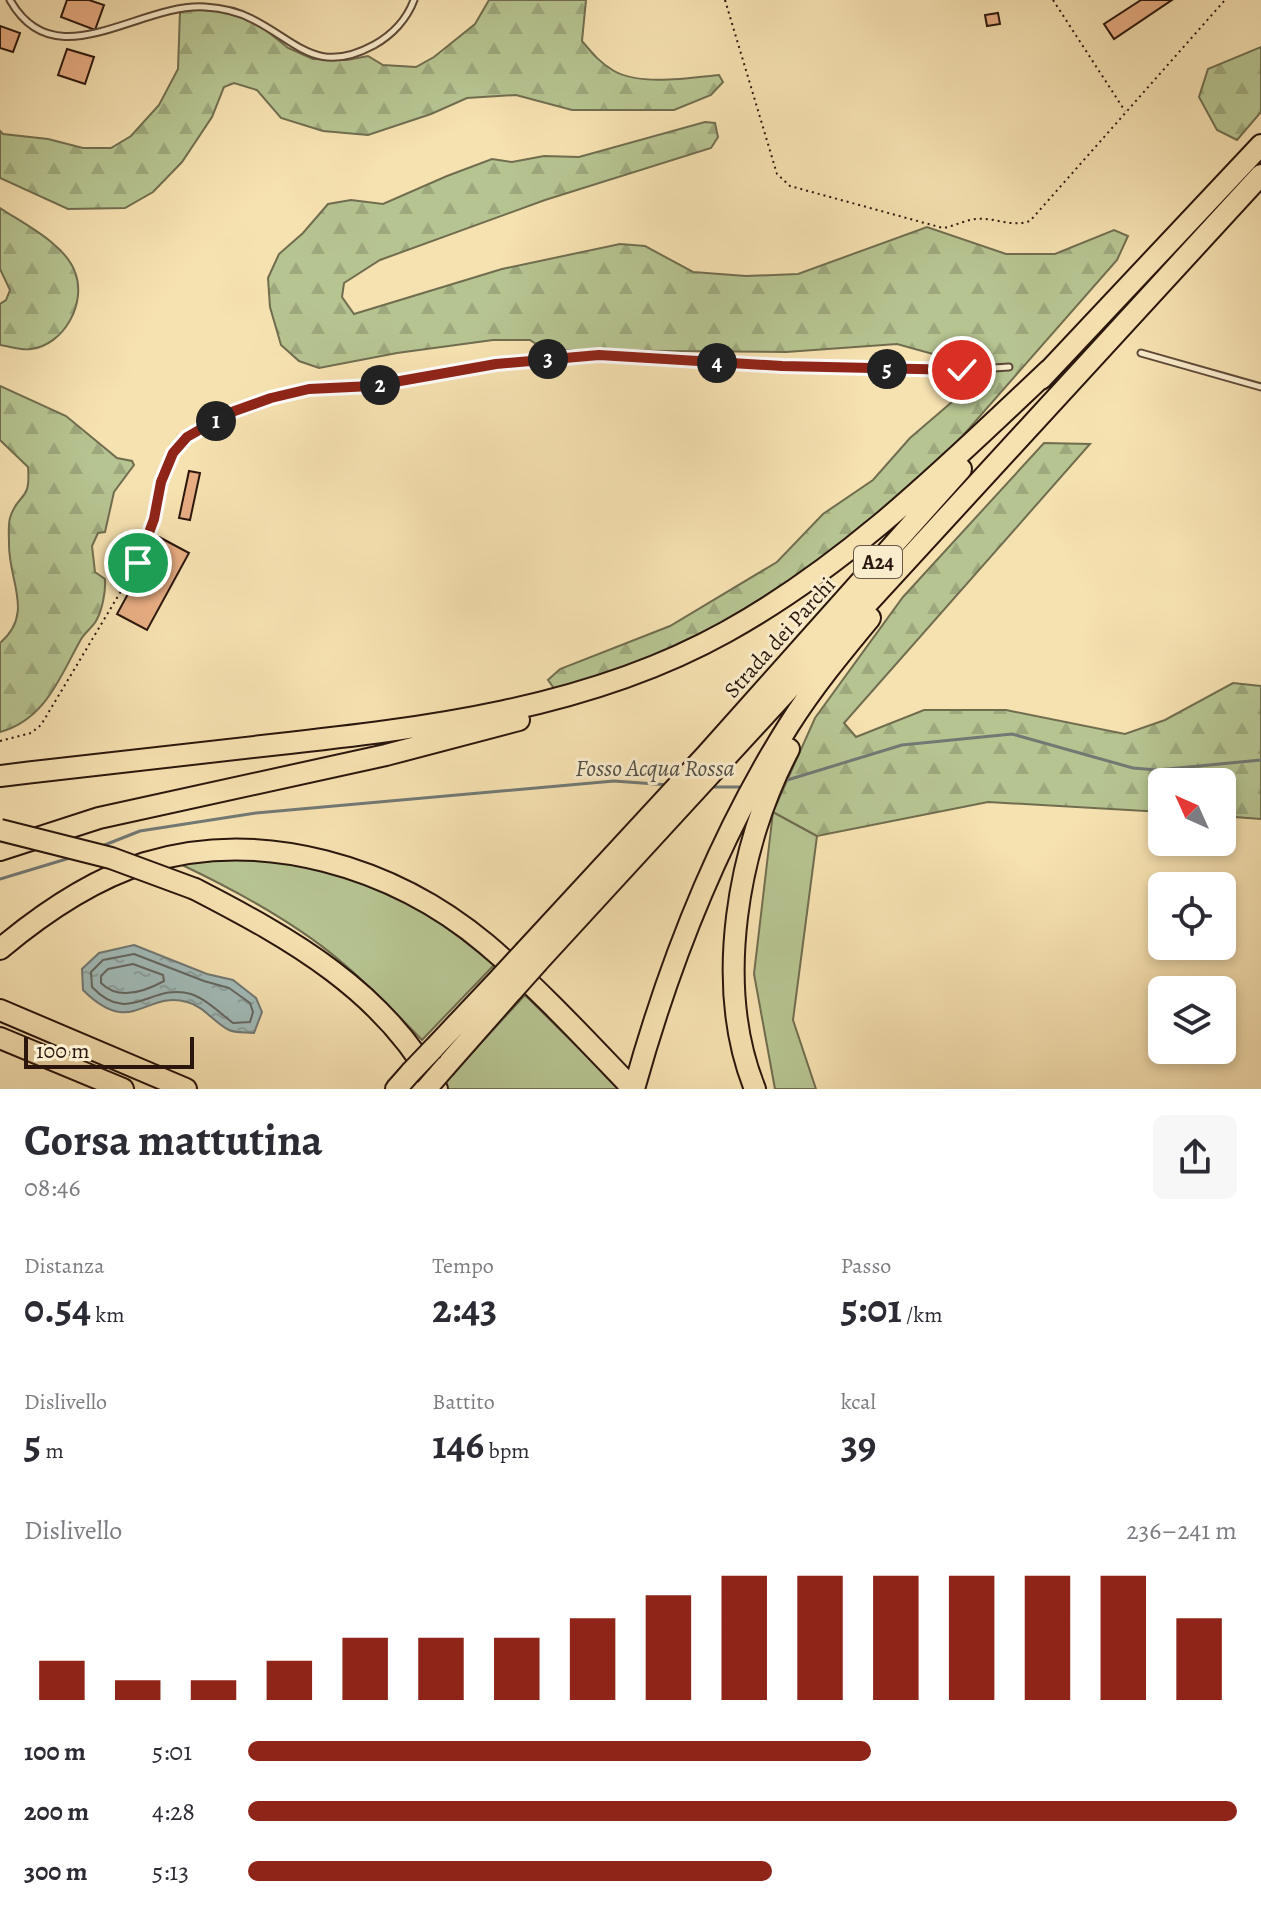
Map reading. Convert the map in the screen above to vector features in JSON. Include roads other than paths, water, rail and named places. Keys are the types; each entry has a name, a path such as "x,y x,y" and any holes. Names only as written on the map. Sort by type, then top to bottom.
{"highway":[{"name":"Strada dei Parchi","path":"713,759 1049,370 1261,145"},
{"name":"Strada dei Parchi","path":"426,1089 532,956 713,759 1040,416 1261,175"},
{"path":"0,850 99,818 372,758 498,726 597,694 746,621 796,589 897,513 1049,370"},
{"path":"0,949 41,915 94,885 146,863 211,850 252,849 303,855 351,869 403,890 449,917 485,943 556,1009 633,1089 698,905 730,831 825,673 1040,416"},
{"path":"0,776 414,727 525,706 660,664"},
{"path":"755,1089 738,1028 735,935 748,854 767,795 770,769"},
{"path":"0,830 111,858 195,889 263,924 322,961 376,1006 411,1045 437,1089"},
{"name":"Strada dei Parchi","path":"396,1089 433,1049 507,984"},
{"path":"0,1010 186,1089"},
{"path":"0,1038 123,1089"}],"lane":[{"path":"10,0 19,16 35,29 69,36 102,33 171,9 226,10 253,19 301,50 334,57 353,53 382,40 401,22 414,0"},
{"path":"1141,353 1261,387"},
{"path":"138,563 154,519 161,482 173,453 187,437 229,413 309,389 372,386 496,364 599,355 863,369 1009,367"}],"water":[{"path":"134,945 207,974 233,980 256,998 262,1012 254,1033 229,1030 199,1007 187,1002 172,1000 138,1010 114,1011 83,990 82,969 99,953"}],"waterway":[{"name":"Fosso Acqua Rossa","path":"784,781 902,745 1012,734 1133,768 1157,770 1261,760"},
{"name":"Fosso Acqua Rossa","path":"102,846 140,831 256,813 614,781 669,785"},
{"name":"Fosso Acqua Rossa","path":"709,787 745,787"},
{"name":"Fosso Acqua Rossa","path":"0,879 73,857"}]}
